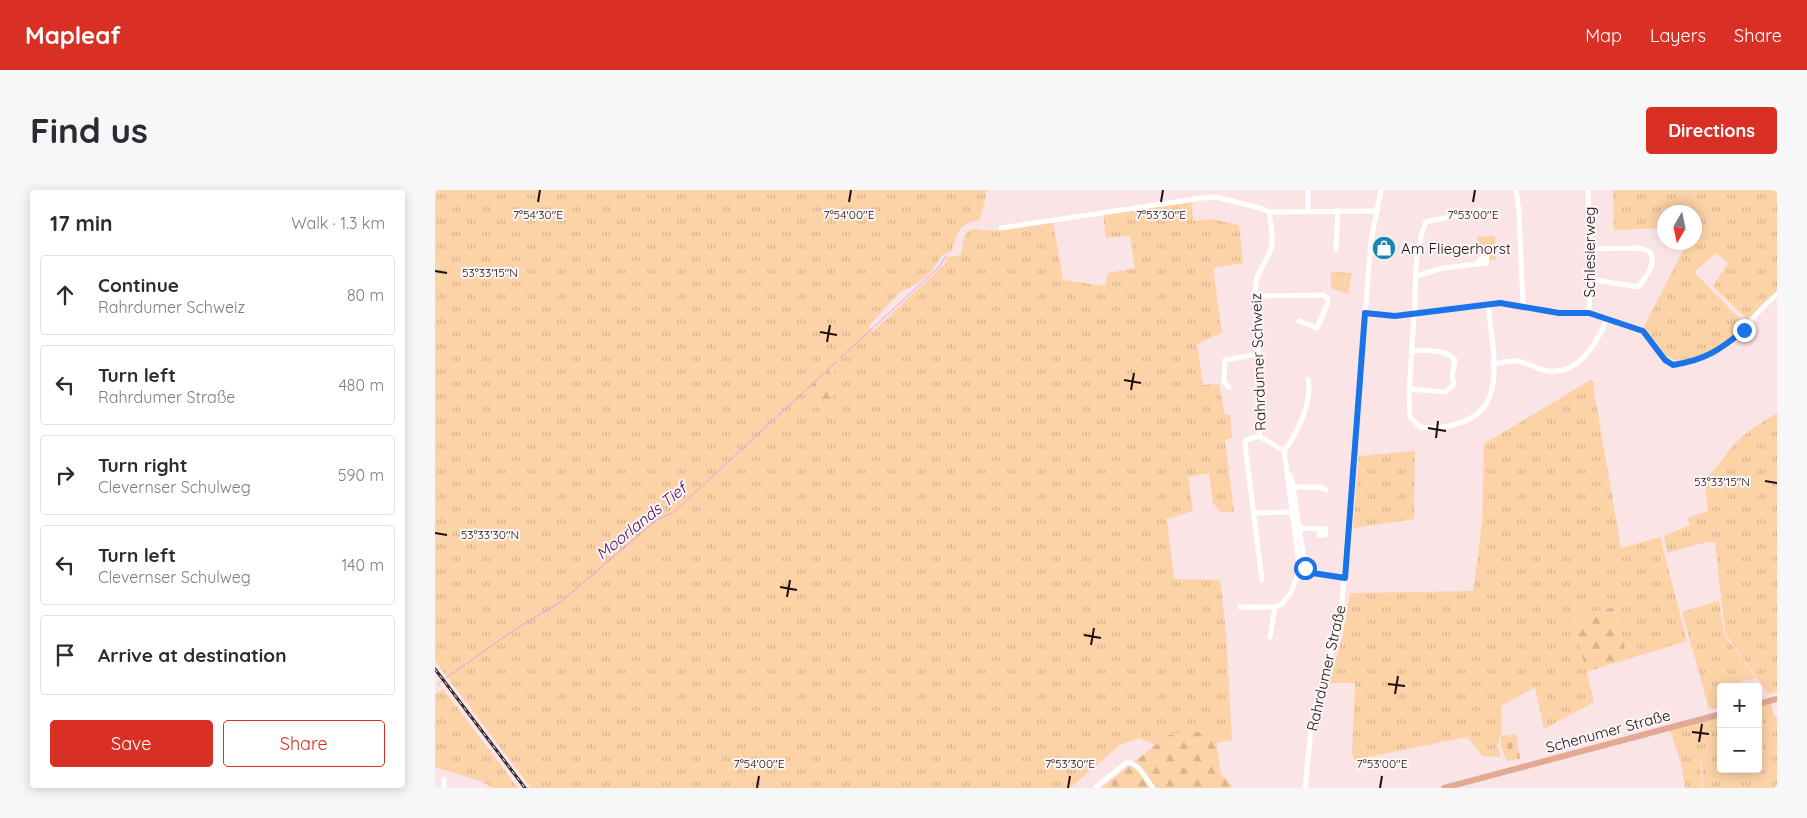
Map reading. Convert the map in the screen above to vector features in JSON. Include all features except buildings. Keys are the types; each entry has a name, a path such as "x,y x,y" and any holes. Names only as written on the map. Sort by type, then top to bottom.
{"main road":[{"path":"1762,703 1777,699"},
{"name":"Schenumer Straße","path":"1444,788 1717,715"}],"street":[{"path":"1308,190 1308,211"},
{"name":"Rahrdumer Straße","path":"1305,788 1311,730 1339,628 1345,578 1371,241 1381,190"},
{"path":"1516,190 1519,211 1523,306"},
{"name":"Schlesierweg","path":"1588,190 1591,280 1589,313"},
{"path":"1001,228 1202,198 1216,198 1269,212 1377,211"},
{"path":"1336,249 1338,210"},
{"path":"1480,210 1426,222 1418,240 1413,351 1409,389 1410,417 1415,425 1425,428 1452,426 1472,419 1483,411 1495,381 1488,304"},
{"name":"Rahrdumer Schweiz","path":"1269,212 1272,243 1256,278 1255,296 1261,402 1259,436 1284,451"},
{"path":"1590,249 1641,248 1650,252 1653,260 1651,268 1638,287 1591,280"},
{"path":"1416,276 1444,268 1476,264"},
{"path":"1365,313 1395,316 1414,315 1488,304 1523,306 1559,313 1589,313 1640,330 1669,363 1688,363 1717,352 1744,330 1777,294"},
{"path":"1255,296 1320,295 1327,298 1317,328 1299,321"},
{"path":"1493,364 1517,361 1546,371 1568,368 1582,359 1592,348 1607,318"},
{"path":"1409,389 1446,392 1454,384 1452,376 1455,360 1452,355 1443,352 1413,351"},
{"path":"1229,387 1224,382 1225,360 1258,354"},
{"path":"1270,637 1275,607 1290,594 1300,571 1284,451 1299,428 1308,395 1308,379"},
{"path":"1259,436 1246,440 1245,445 1262,580"},
{"path":"1287,473 1291,477 1293,487 1306,572"},
{"path":"1293,487 1320,487 1326,490"},
{"path":"1255,513 1292,512"},
{"path":"1299,528 1320,529"},
{"path":"1300,571 1345,578"},
{"path":"1240,607 1275,607"},
{"path":"1096,787 1126,763 1131,762 1136,765 1153,788"},
{"path":"444,779 444,788"}],"green space":[{"path":"435,190 987,190 980,220 963,226 958,233 952,251 942,255 931,272 918,283 899,293 868,327 873,331 945,263 947,257 961,255 964,238 968,231 975,229 994,231 1053,222 1063,280 1105,286 1108,273 1135,268 1130,236 1106,238 1103,214 1191,202 1194,221 1212,219 1239,225 1243,263 1213,268 1222,333 1197,344 1203,385 1219,384 1225,415 1230,415 1232,438 1225,440 1234,512 1220,512 1213,503 1209,473 1188,477 1193,511 1167,519 1174,579 1220,580 1226,633 1232,740 1217,743 1215,730 1168,735 1155,745 1139,738 1120,745 1070,788 531,788 435,661"},
{"path":"1613,190 1777,190 1777,292 1749,321 1713,286 1728,263 1716,253 1694,272 1746,325 1716,351 1678,361 1667,357 1643,328 1683,250 1702,250 1702,205 1657,205 1657,228 1614,230"},
{"path":"1495,236 1496,260 1489,261 1486,254 1478,254 1477,237"},
{"path":"1331,272 1352,273 1348,294 1331,288"},
{"path":"835,365 829,422 807,390"},
{"path":"1592,379 1621,548 1660,537 1687,641 1628,659 1614,607 1574,617 1594,702 1544,729 1535,687 1501,706 1502,733 1497,746 1501,757 1483,756 1467,737 1354,760 1352,754 1355,683 1329,683 1343,635 1350,593 1473,591 1482,523 1484,444"},
{"path":"1777,413 1777,692 1768,694 1725,633 1715,542 1707,542 1667,553 1664,536 1690,525 1688,518 1708,511 1704,478 1716,468 1729,450 1753,428"},
{"path":"1415,451 1414,519 1353,528 1359,456"},
{"path":"1719,601 1724,634 1756,678 1737,683 1717,683 1717,708 1709,709 1682,612"},
{"path":"1614,607 1628,659 1586,672 1574,617"},
{"path":"443,689 518,788 493,788 481,781 435,767 435,694"},
{"path":"1771,702 1773,713 1777,718 1777,788 1703,788 1702,767 1696,745 1701,767 1702,788 1685,788 1682,767 1670,730 1717,717 1717,773 1762,773 1762,705"},
{"path":"1215,730 1221,774 1232,786 1230,788 1101,788 1168,735"},
{"path":"1516,734 1520,759 1507,761 1500,745 1502,736"}],"waterway":[{"name":"Moorlands Tief","path":"839,359 939,267 946,256"},
{"name":"Moorlands Tief","path":"446,678 511,632 562,601 655,521 674,512 836,362"},
{"name":"Moorlands Tief","path":"438,684 442,681"}],"railway":[{"path":"435,669 525,788"}],"place":[{"name":"Am Fliegerhorst","path":"1384,248"}],"route":[{"path":"1305,568 1306,572 1345,578 1365,313 1395,316 1414,315 1453,308 1500,303 1559,313 1595,314 1643,331 1665,360 1673,365 1705,358 1717,352 1744,330"}]}
